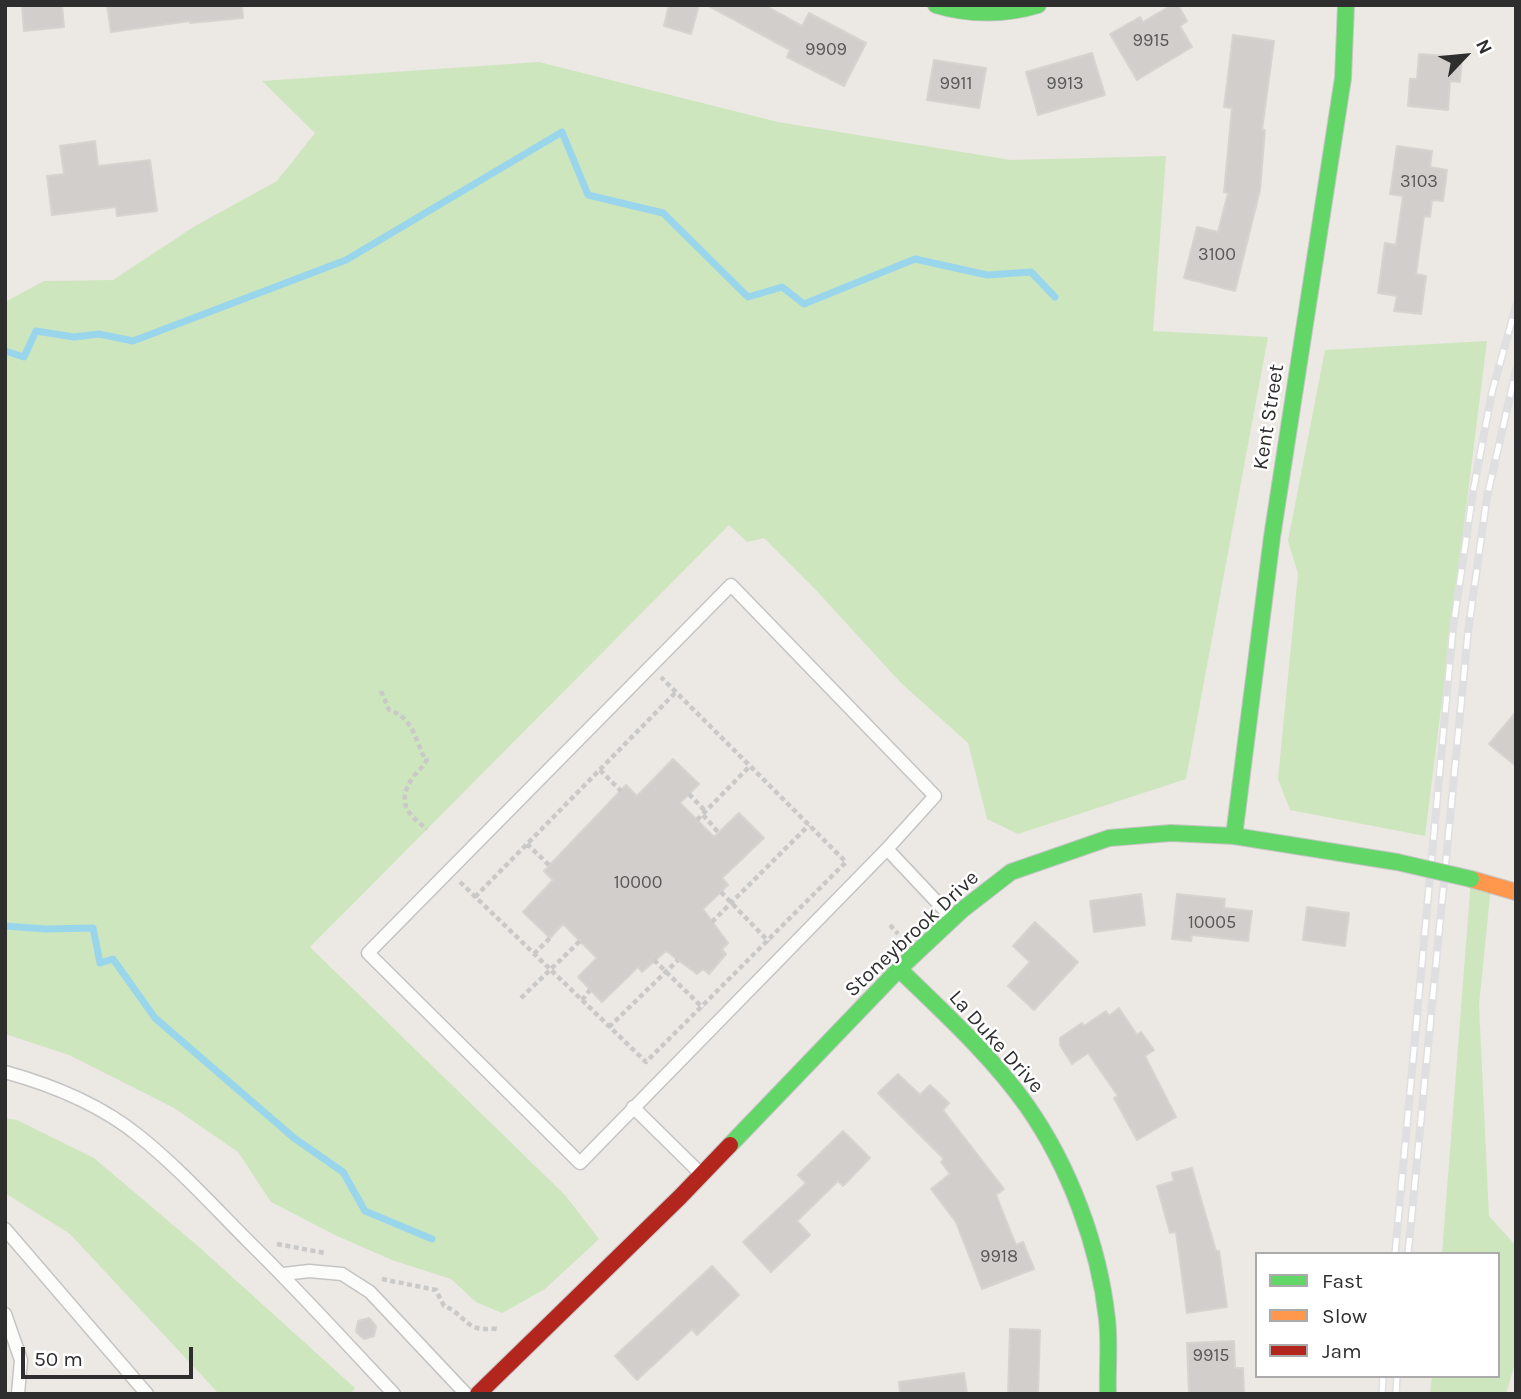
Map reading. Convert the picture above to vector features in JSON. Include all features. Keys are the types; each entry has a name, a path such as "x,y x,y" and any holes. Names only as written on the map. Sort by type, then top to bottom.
{"street":[{"path":"936,5 945,9 987,11 1029,9 1038,5"},
{"name":"Kent Street","path":"1234,836 1272,537 1343,78 1346,5"},
{"name":"Stoneybrook Drive","path":"478,1394 701,1174 898,969 953,919 1011,872 1109,838 1171,833 1234,836 1397,862 1516,892"},
{"name":"La Duke Drive","path":"898,969 968,1037 1027,1107 1066,1175 1093,1250 1107,1318 1108,1394"}],"lane":[{"path":"731,585 935,796 887,849 580,1163 368,953 731,585"},
{"path":"887,849 953,919"},
{"path":"5,1072 37,1081 86,1102 138,1134 284,1274 394,1394"},
{"path":"633,1107 701,1174"},
{"path":"5,1229 147,1394"},
{"path":"284,1274 309,1271 342,1274 370,1292 466,1394"},
{"path":"5,1314 21,1360 18,1394"}],"path":[{"path":"449,872 646,1062 846,862 650,667"},
{"path":"381,691 390,710 405,717 424,758 427,759 407,788 405,803 408,814 427,830"},
{"path":"475,897 676,692"},
{"path":"697,820 750,766"},
{"path":"600,770 621,791"},
{"path":"689,794 719,832"},
{"path":"712,922 809,825"},
{"path":"527,844 549,865"},
{"path":"721,892 782,956"},
{"path":"534,954 550,938"},
{"path":"521,998 580,941"},
{"path":"654,960 690,995"},
{"path":"609,1027 678,960"},
{"path":"582,1000 590,990"},
{"path":"277,1244 337,1255"},
{"path":"377,1279 427,1286 436,1290 444,1306 457,1310 463,1319 478,1329 500,1329"}],"green space":[{"path":"539,62 778,122 1011,160 1166,156 1153,331 1268,337 1186,779 1018,834 987,819 968,743 901,683 764,538 747,542 729,525 310,947 565,1195 599,1239 545,1289 502,1313 476,1302 451,1279 392,1260 337,1236 271,1202 238,1152 174,1108 69,1055 5,1034 5,302 44,281 113,280 195,226 277,181 315,133 262,81"},
{"path":"1487,341 1425,836 1290,810 1278,779 1298,574 1288,541 1325,350"},
{"path":"1471,879 1491,886 1479,1005 1489,1216 1516,1246 1516,1360 1506,1394 1430,1394 1432,1378 1500,1378 1500,1252 1442,1252"},
{"path":"5,1118 17,1120 94,1158 199,1247 355,1388 350,1394 219,1394 70,1234 5,1193"}],"building":[{"path":"22,5 62,5 64,27 24,31"},
{"path":"107,5 242,5 243,18 190,21 111,32"},
{"path":"669,5 699,5 691,34 664,26"},
{"path":"707,5 764,5 802,26 809,13 866,43 844,86 787,57 790,50"},
{"path":"1172,5 1178,5 1187,21 1180,26 1192,47 1137,80 1110,34 1140,17 1143,22"},
{"path":"1233,35 1274,41 1262,130 1265,130 1260,190 1235,291 1184,278 1197,227 1218,232 1228,193 1224,192 1232,108 1224,107"},
{"path":"1092,53 1105,95 1038,115 1026,72"},
{"path":"1419,54 1462,57 1460,82 1450,81 1448,110 1408,106 1410,79 1417,79"},
{"path":"934,60 986,68 979,108 927,100"},
{"path":"95,141 98,166 150,160 157,211 117,216 116,207 52,215 47,176 64,174 60,146"},
{"path":"1397,146 1432,151 1430,167 1447,170 1443,201 1432,200 1430,217 1424,216 1416,274 1426,276 1421,314 1394,311 1397,296 1378,293 1385,243 1396,245 1403,196 1390,194"},
{"path":"1516,712 1516,766 1489,744"},
{"path":"673,759 699,784 680,803 714,837 739,813 764,838 722,878 728,885 703,909 728,943 722,949 726,954 709,974 703,969 697,974 666,951 642,972 638,967 602,1002 578,977 597,958 563,924 550,938 523,912 553,880 544,871 626,785 637,796"},
{"path":"1141,894 1145,925 1094,932 1090,901"},
{"path":"1177,894 1225,899 1224,908 1252,911 1248,941 1192,935 1191,941 1172,939"},
{"path":"1307,907 1349,913 1345,946 1303,940"},
{"path":"1035,922 1078,962 1034,1010 1008,986 1030,962 1013,946"},
{"path":"1119,1008 1137,1035 1141,1032 1154,1050 1145,1056 1176,1117 1137,1140 1114,1098 1118,1096 1088,1053 1072,1064 1060,1045 1060,1038 1082,1023 1084,1026 1106,1011 1109,1016"},
{"path":"898,1074 920,1095 930,1085 949,1103 943,1110 1004,1189 996,1195 1016,1245 1023,1242 1034,1269 982,1289 956,1222 931,1189 950,1174 941,1162 944,1159 878,1093"},
{"path":"843,1131 870,1158 843,1186 838,1181 797,1221 810,1235 771,1272 743,1242 806,1183 798,1175"},
{"path":"1192,1168 1216,1251 1219,1251 1227,1307 1187,1313 1176,1232 1170,1233 1157,1186 1174,1181 1172,1173"},
{"path":"712,1266 739,1295 697,1335 692,1329 637,1380 615,1356"},
{"path":"369,1318 376,1326 374,1336 364,1339 356,1332 358,1321"},
{"path":"1010,1329 1040,1330 1038,1394 1008,1394"},
{"path":"1234,1341 1235,1368 1243,1368 1244,1394 1189,1394 1187,1343"},
{"path":"964,1373 967,1394 900,1394 899,1382"}],"waterway":[{"path":"5,351 24,357 36,331 74,337 99,334 133,341 346,260 562,132 588,195 663,213 748,297 782,287 804,304 915,259 987,275 1031,272 1055,297"},
{"path":"5,926 93,928 100,963 113,959 155,1018 294,1138 343,1172 365,1211 432,1239"}],"railway":[{"path":"1395,1252 1453,628 1473,492 1492,392 1516,306"},
{"path":"1408,1252 1468,632 1487,497 1516,370"},
{"path":"1382,1394 1383,1378"},
{"path":"1396,1394 1397,1378"}],"traffic: fast":[{"path":"936,5 961,11 987,12 1013,11 1038,5"},
{"path":"1234,836 1272,537 1343,78 1346,5"},
{"path":"730,1145 899,969 962,910 1011,872 1109,838 1171,833 1234,836 1397,862"},
{"path":"1397,862 1471,879"},
{"path":"899,969 966,1035 1013,1087 1042,1129 1069,1180 1089,1235 1103,1291 1108,1328 1108,1394"}],"traffic: slow":[{"path":"1471,879 1516,892"}],"traffic: jam":[{"path":"478,1394 730,1145"}]}
